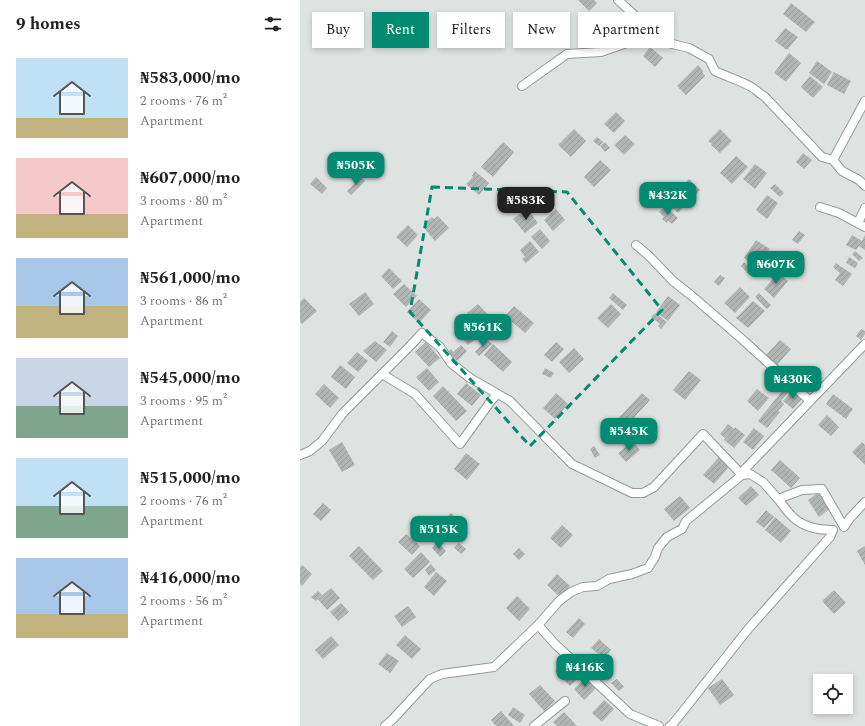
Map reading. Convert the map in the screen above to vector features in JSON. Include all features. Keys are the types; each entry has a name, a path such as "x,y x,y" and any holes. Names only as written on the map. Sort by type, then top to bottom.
{"street":[{"path":"618,0 631,12"},
{"path":"674,44 689,48 709,59 714,71 743,83 764,96 822,157 833,160 842,171 859,180 865,186"},
{"path":"522,86 567,54 601,52 612,48"},
{"path":"833,160 865,101"},
{"path":"820,207 839,213 861,225 865,208"},
{"path":"636,245 648,255 673,281 743,340 810,401"},
{"path":"300,455 310,451 322,441 343,413 411,346 422,333 440,347 451,363 470,378 510,402 572,464 632,493 643,493 654,486 703,434 742,475"},
{"path":"386,726 430,679 442,674 494,667 538,625 559,601 571,592 583,587 596,586 609,579 632,574 648,568 655,557 658,548 667,537 682,529 686,521 742,475 744,470 865,344"},
{"path":"382,374 415,394 460,444 497,394"},
{"path":"670,726 749,628 830,537 833,530 819,530 804,525 795,519 763,482 750,474 742,475"},
{"path":"778,499 802,490 822,489 844,527 865,502"},
{"path":"538,625 555,644 630,714 659,726"},
{"path":"534,726 566,701"}],"highlighted area":[{"path":"432,187 567,192 662,310 530,446 410,312"}],"building":[{"path":"578,0 594,0 597,3 589,11"},
{"path":"791,3 815,22 806,32 783,14"},
{"path":"785,28 798,37 787,50 775,41"},
{"path":"649,48 651,48 663,58 655,67 643,56"},
{"path":"789,53 801,63 786,82 774,73"},
{"path":"817,61 832,72 824,84 809,73"},
{"path":"698,65 705,76 686,95 677,86"},
{"path":"834,72 851,81 844,94 827,85"},
{"path":"810,76 823,87 813,98 801,87"},
{"path":"616,112 625,121 614,133 604,124"},
{"path":"574,129 586,141 571,157 558,145"},
{"path":"720,129 732,141 720,153 708,141"},
{"path":"625,135 635,144 624,155 614,145"},
{"path":"597,137 603,142 599,146 593,141"},
{"path":"503,142 514,152 493,177 481,167"},
{"path":"605,142 610,148 605,152 600,146"},
{"path":"803,153 812,160 804,169 796,162"},
{"path":"736,156 748,167 732,184 720,173"},
{"path":"600,160 611,170 594,187 584,177"},
{"path":"755,164 767,173 755,189 743,179"},
{"path":"475,171 489,183 479,195 466,184 473,177 472,176"},
{"path":"316,177 327,188 322,194 310,184"},
{"path":"361,177 365,181 351,195 347,191"},
{"path":"689,179 700,190 678,213 667,202"},
{"path":"775,184 784,193 780,197 770,188"},
{"path":"767,195 778,203 767,219 756,210"},
{"path":"665,206 678,218 672,224 668,221 667,223 662,219 664,217 659,212"},
{"path":"527,208 538,223 525,233 513,219"},
{"path":"556,209 565,220 553,231 544,220"},
{"path":"438,216 449,228 435,241 424,228 427,225 425,223 432,217 434,219"},
{"path":"408,225 418,235 407,247 396,237"},
{"path":"540,229 550,241 542,249 531,237"},
{"path":"799,231 805,235 798,244 792,240"},
{"path":"852,235 862,241 865,235 865,250 859,246 856,250 846,245"},
{"path":"756,240 770,249 757,267 744,258"},
{"path":"530,241 539,252 526,263 522,259 525,257 520,250"},
{"path":"855,251 863,258 859,261 852,254"},
{"path":"849,257 858,263 855,268 846,263"},
{"path":"744,262 753,272 749,275 741,266"},
{"path":"836,263 852,274 843,286 835,280 840,273 833,267"},
{"path":"389,268 402,281 393,289 381,276"},
{"path":"778,273 788,281 774,298 764,289"},
{"path":"720,275 725,278 719,286 714,282"},
{"path":"404,284 417,296 406,307 393,294"},
{"path":"740,287 750,297 735,313 724,303"},
{"path":"365,292 374,304 359,316 349,304"},
{"path":"613,293 627,305 623,310 609,298"},
{"path":"759,293 771,305 767,309 755,297"},
{"path":"668,296 680,305 668,321 656,312"},
{"path":"304,298 317,311 302,324 300,321 300,302"},
{"path":"419,299 431,310 419,323 407,312"},
{"path":"753,301 765,311 748,328 736,318"},
{"path":"478,304 495,322 484,332 467,313"},
{"path":"611,304 621,314 608,328 597,318"},
{"path":"514,306 534,323 525,333 505,316"},
{"path":"655,313 667,322 661,329 658,326 660,324 651,317"},
{"path":"465,323 478,337 468,345 455,331"},
{"path":"861,329 865,331 865,334 861,340 856,336"},
{"path":"392,331 398,336 390,347 383,342"},
{"path":"487,340 492,344 479,356 475,352"},
{"path":"780,340 791,349 777,365 766,355"},
{"path":"375,341 387,350 376,362 363,351"},
{"path":"426,342 440,358 429,367 415,352"},
{"path":"556,342 564,349 552,362 544,355"},
{"path":"493,344 512,362 503,372 484,355"},
{"path":"461,345 467,351 457,361 448,352 451,349 453,352"},
{"path":"574,348 584,359 569,373 559,362"},
{"path":"357,352 368,361 358,372 347,363"},
{"path":"340,365 355,377 346,389 331,377"},
{"path":"427,368 439,382 429,391 416,377"},
{"path":"545,368 554,373 551,378 542,374"},
{"path":"689,371 701,380 685,400 673,390"},
{"path":"466,383 481,395 472,406 457,394"},
{"path":"324,384 339,398 330,408 315,394"},
{"path":"787,385 791,389 781,401 784,404 778,411 780,412 767,428 758,421"},
{"path":"443,386 467,411 456,421 433,396"},
{"path":"757,389 769,398 758,411 747,401"},
{"path":"793,390 802,399 793,409 783,401"},
{"path":"556,393 568,404 555,419 543,408"},
{"path":"642,393 650,400 622,431 614,423"},
{"path":"833,394 853,409 846,419 826,404"},
{"path":"827,415 839,427 831,436 818,425"},
{"path":"728,424 734,429 735,427 745,435 734,448 724,440 731,432 725,438 720,434"},
{"path":"754,428 764,436 753,450 743,442"},
{"path":"633,441 640,450 626,462 618,453"},
{"path":"342,442 355,465 342,472 329,450"},
{"path":"862,442 865,445 865,465 852,452"},
{"path":"594,446 600,455 595,458 590,449"},
{"path":"466,453 480,464 467,480 454,469"},
{"path":"719,457 730,466 714,484 703,475"},
{"path":"780,460 800,478 791,488 771,470"},
{"path":"751,486 759,495 746,506 738,498"},
{"path":"819,492 831,508 819,517 808,500"},
{"path":"680,496 690,508 674,521 664,509"},
{"path":"323,503 331,510 321,521 313,514"},
{"path":"766,510 774,517 764,528 756,522"},
{"path":"451,513 461,522 449,535 439,525"},
{"path":"775,517 791,531 781,543 765,530"},
{"path":"562,525 573,535 561,548 550,538"},
{"path":"406,534 420,546 412,555 398,542"},
{"path":"437,542 446,551 440,557 432,548"},
{"path":"459,543 466,549 461,554 454,548"},
{"path":"359,546 383,571 373,580 349,556"},
{"path":"865,546 865,565 857,551"},
{"path":"519,548 525,554 519,560 513,554"},
{"path":"421,552 430,562 413,578 404,569"},
{"path":"431,564 436,570 429,576 425,570"},
{"path":"302,565 312,574 302,586 300,584 300,568"},
{"path":"436,572 447,581 434,596 424,587"},
{"path":"557,574 570,586 560,597 547,585"},
{"path":"331,588 340,598 327,610 318,599"},
{"path":"834,590 846,603 834,614 822,601"},
{"path":"318,591 322,595 316,601 311,597"},
{"path":"517,596 530,609 519,621 506,608"},
{"path":"341,603 349,612 338,621 330,612"},
{"path":"408,606 416,617 402,627 394,616"},
{"path":"579,618 585,624 573,638 566,632"},
{"path":"405,635 421,649 412,659 396,645"},
{"path":"331,636 339,645 323,659 315,650"},
{"path":"599,639 611,650 603,658 591,648"},
{"path":"387,653 399,661 390,673 378,664"},
{"path":"567,661 581,675 570,686 555,671"},
{"path":"586,677 596,688 584,700 574,689"},
{"path":"617,679 624,687 619,691 611,683"},
{"path":"722,679 734,695 720,705 708,688"},
{"path":"540,685 555,701 544,711 529,694"},
{"path":"604,700 614,709 602,722 592,713"},
{"path":"513,707 525,715 520,723 508,715"},
{"path":"501,711 514,726 496,726 491,720"},
{"path":"564,712 577,726 557,726 553,722"}]}
